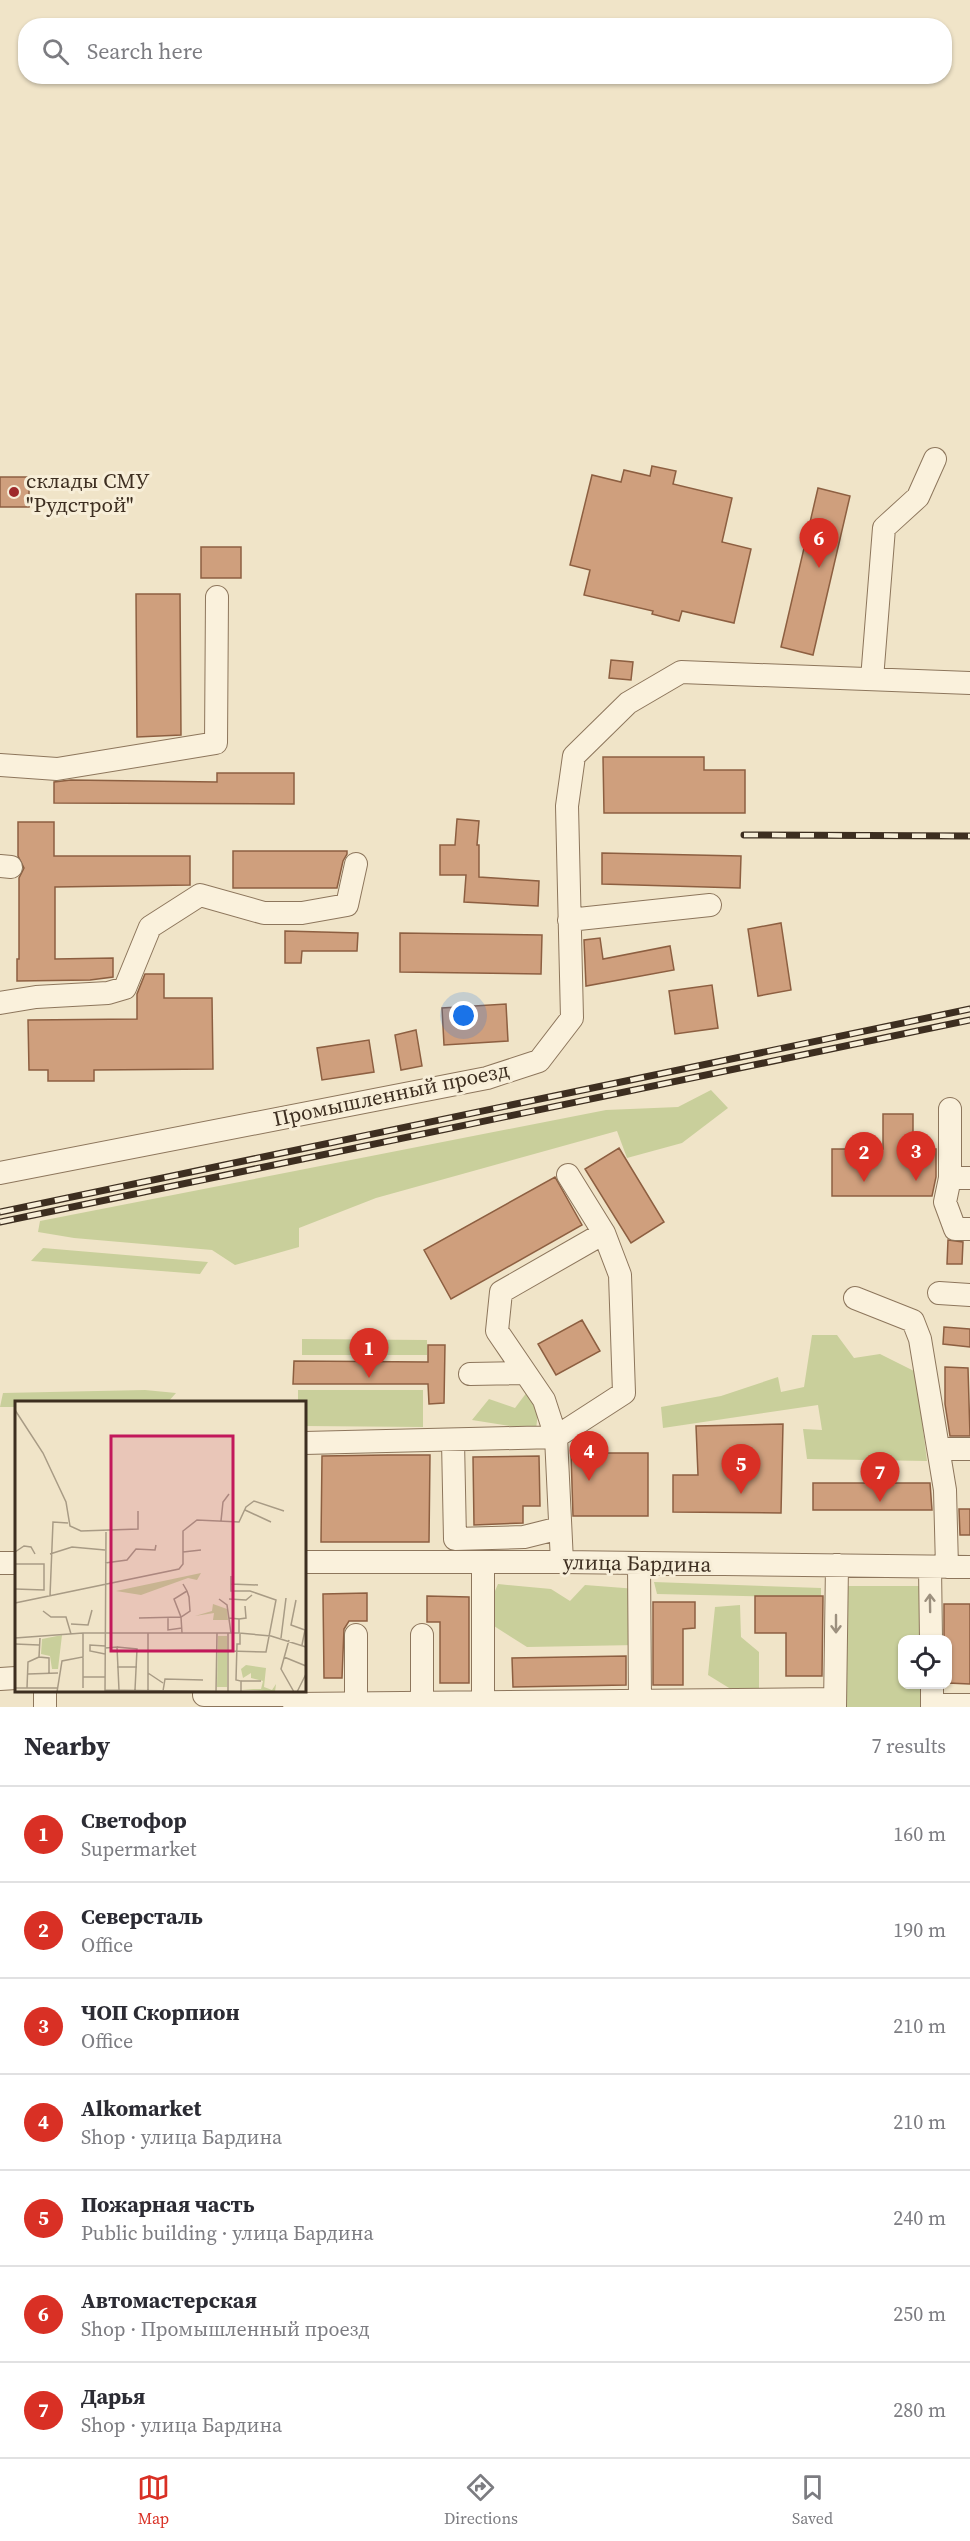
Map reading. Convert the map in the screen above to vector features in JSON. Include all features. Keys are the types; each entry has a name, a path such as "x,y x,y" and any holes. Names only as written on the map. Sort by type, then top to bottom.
{"street":[{"path":"872,679 884,528 918,496 935,459"},
{"path":"0,765 57,769 216,743 217,597"},
{"name":"Промышленный проезд","path":"0,1173 487,1078 539,1061 572,1018 567,806 574,756 628,704 681,672 970,683"},
{"path":"0,1004 36,997 108,993 125,988 150,927 200,896 264,913 302,913 347,905 356,864"},
{"path":"569,920 710,905"},
{"path":"950,1109 960,1178 945,1202 955,1229 970,1229"},
{"path":"306,1443 556,1437 624,1394 620,1275 604,1233 568,1175"},
{"path":"562,1562 556,1437 544,1400 497,1331 501,1292 604,1233"},
{"path":"939,1293 970,1295"},
{"path":"855,1298 913,1321 920,1339 945,1490 931,1635"},
{"path":"470,1374 525,1373"},
{"path":"453,1440 455,1539 524,1537 560,1528"},
{"path":"939,1449 970,1449"},
{"name":"улица Бардина","path":"306,1562 562,1562 970,1567"},
{"path":"483,1562 483,1702"},
{"path":"639,1563 640,1701"},
{"path":"203,1697 356,1703 640,1701 836,1703 837,1565"},
{"path":"356,1635 356,1703"},
{"path":"422,1635 422,1703"},
{"path":"0,1679 15,1678"},
{"path":"932,1699 970,1705"}],"green space":[{"path":"711,1090 728,1108 682,1143 627,1158 617,1131 376,1198 299,1228 299,1247 235,1265 212,1250 74,1238 38,1232 40,1221 606,1110 678,1107"},
{"path":"43,1248 208,1262 200,1274 31,1261"},
{"path":"812,1335 837,1335 854,1358 880,1354 916,1372 927,1461 807,1459 803,1429 822,1430 818,1405 663,1428 661,1407 721,1396 778,1377 781,1392 804,1387"},
{"path":"302,1339 427,1340 427,1355 302,1355"},
{"path":"145,1390 176,1393 169,1401 15,1401 15,1407 0,1407 3,1393"},
{"path":"298,1390 423,1390 423,1427 306,1426 306,1401 298,1401"},
{"path":"527,1392 539,1402 536,1430 472,1420 489,1399 515,1408"},
{"path":"654,1582 821,1588 821,1598 657,1594"},
{"path":"498,1584 551,1589 570,1601 585,1585 637,1589 637,1645 527,1647 483,1619"},
{"path":"845,1586 919,1586 919,1635 898,1635 898,1689 920,1689 920,1707 844,1707"},
{"path":"740,1605 741,1637 759,1652 759,1690 734,1691 708,1675 715,1607"}],"building":[{"path":"652,466 676,471 673,484 732,498 722,542 751,549 734,623 682,611 679,621 652,614 653,611 584,595 590,570 570,565 592,475 621,482 624,470 650,476"},
{"name":"склады СМУ \"Рудстрой\"","path":"0,477 29,477 29,507 0,507"},
{"path":"818,488 850,496 813,655 781,647"},
{"path":"201,547 241,547 241,578 201,578"},
{"path":"136,594 180,594 181,735 137,737"},
{"path":"611,660 633,662 631,680 609,678"},
{"path":"603,757 704,757 704,770 745,770 745,813 604,813"},
{"path":"217,773 294,773 294,804 54,803 54,782 71,780 217,782"},
{"path":"457,819 479,821 477,845 479,845 479,877 539,881 538,906 464,902 466,875 440,875 440,845 455,845"},
{"path":"18,822 54,822 54,856 190,856 190,885 55,887 55,959 113,958 113,977 90,980 17,981 19,878 24,868 18,856"},
{"path":"233,851 347,851 347,854 343,861 337,888 233,888"},
{"path":"602,853 741,856 740,888 602,884"},
{"path":"781,923 791,990 758,996 748,929"},
{"path":"285,931 358,933 357,951 302,951 301,963 285,963"},
{"path":"400,933 542,935 541,974 400,972"},
{"path":"600,938 603,959 670,946 674,970 586,986 584,940"},
{"path":"145,974 164,974 164,998 212,998 213,1069 94,1070 94,1081 48,1081 48,1070 29,1070 28,1020 137,1019 137,994"},
{"path":"712,985 718,1028 675,1034 669,991"},
{"path":"506,1004 508,1041 444,1045 442,1008"},
{"path":"416,1030 422,1066 401,1070 395,1035"},
{"path":"369,1040 374,1072 322,1080 317,1048"},
{"path":"883,1114 913,1114 913,1149 936,1149 936,1177 932,1196 832,1196 832,1149 883,1149"},
{"path":"619,1148 664,1222 631,1243 585,1169"},
{"path":"555,1177 582,1225 451,1299 424,1250"},
{"path":"948,1240 963,1242 962,1264 947,1264"},
{"path":"582,1320 600,1351 556,1375 538,1344"},
{"path":"944,1327 970,1329 970,1347 943,1344"},
{"path":"428,1345 445,1345 444,1403 429,1404 428,1384 293,1384 294,1361 428,1362"},
{"path":"945,1367 968,1368 970,1436 950,1436 945,1404"},
{"path":"783,1424 781,1513 673,1512 673,1475 698,1475 696,1426"},
{"path":"571,1453 648,1453 648,1516 573,1516"},
{"path":"430,1455 429,1542 321,1542 322,1456"},
{"path":"539,1456 540,1506 523,1506 523,1523 474,1525 473,1457"},
{"path":"813,1483 930,1483 932,1510 813,1510"},
{"path":"959,1509 970,1509 970,1535 960,1535"},
{"path":"367,1593 367,1621 349,1621 344,1629 342,1678 324,1678 323,1594"},
{"path":"427,1596 469,1597 469,1683 440,1683 440,1622 427,1622"},
{"path":"755,1596 823,1596 822,1676 786,1676 786,1633 755,1633"},
{"path":"653,1602 695,1602 695,1628 683,1629 683,1685 653,1685"},
{"path":"944,1604 970,1604 970,1684 952,1683 952,1635 944,1635"},
{"path":"626,1656 626,1685 513,1687 512,1658"}],"railway":[{"path":"744,835 970,836"},
{"path":"0,1212 970,1009"},
{"path":"0,1222 970,1020"}],"place":[{"name":"склады СМУ \"Рудстрой\"","path":"14,492"},
{"name":"Автомастерская","path":"819,568"},
{"name":"ЧОП Скорпион","path":"916,1181"},
{"name":"Северсталь","path":"864,1182"},
{"name":"Светофор","path":"369,1378"},
{"name":"Alkomarket","path":"589,1481"},
{"name":"Пожарная часть","path":"741,1494"},
{"name":"Дарья","path":"880,1502"}]}
